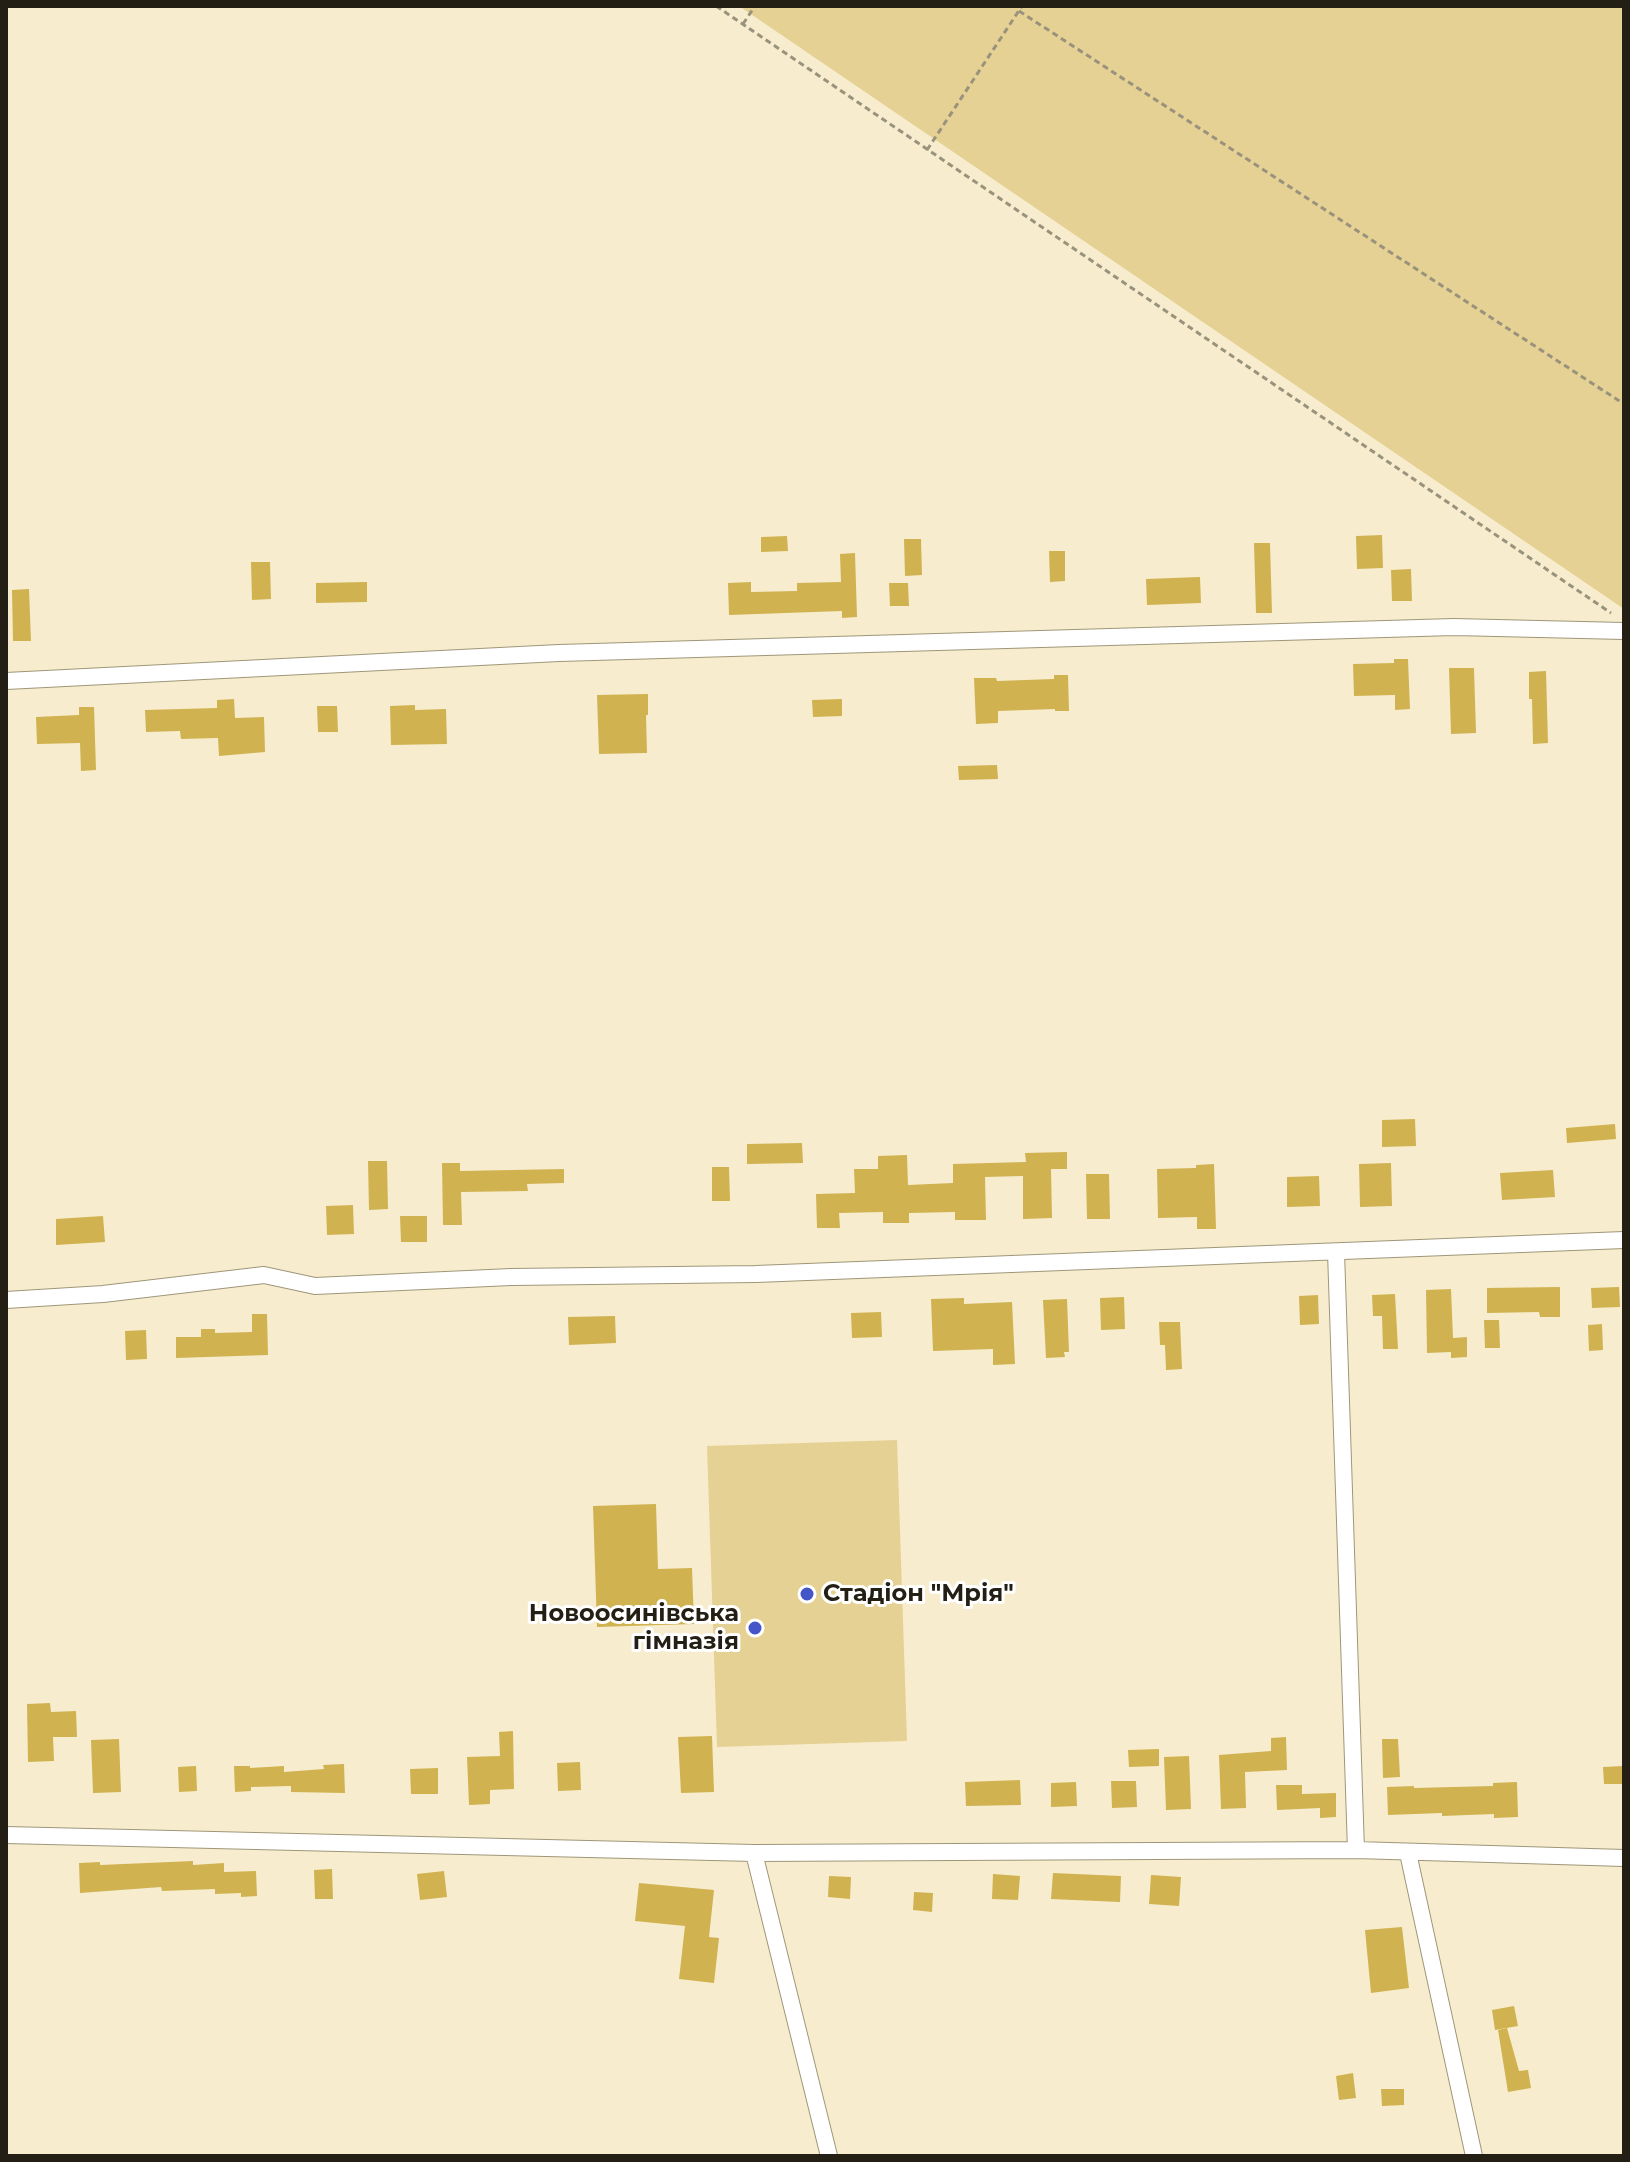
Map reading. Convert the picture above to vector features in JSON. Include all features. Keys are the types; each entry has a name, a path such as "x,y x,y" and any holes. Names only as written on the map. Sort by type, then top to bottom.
{"street":[{"path":"6,681 559,653 1454,627 1624,631"},
{"path":"6,1300 103,1294 264,1275 315,1286 511,1277 756,1274 1624,1240"},
{"path":"1336,1252 1356,1850"},
{"path":"6,1835 754,1853 1356,1850 1624,1858"},
{"path":"754,1853 829,2156"},
{"path":"1408,1853 1474,2156"}],"path":[{"path":"716,6 1611,613"},
{"path":"743,24 755,6"},
{"path":"927,150 1022,6"},
{"path":"1019,11 1624,404"}],"shaded area":[{"path":"739,6 1624,6 1624,609"},
{"name":"Стадіон \"Мрія\"","path":"897,1440 907,1741 717,1747 707,1446"}],"building":[{"path":"1382,535 1383,568 1357,569 1356,536"},
{"path":"787,536 788,551 761,552 761,537"},
{"path":"904,539 921,539 922,575 905,576"},
{"path":"1254,543 1270,543 1272,613 1256,613"},
{"path":"1049,551 1065,551 1065,581 1050,582"},
{"path":"855,553 857,617 842,618 842,611 729,615 728,583 751,582 751,592 797,591 797,583 841,582 840,554"},
{"path":"251,562 270,562 271,599 252,600"},
{"path":"1411,569 1412,601 1392,601 1391,570"},
{"path":"1200,577 1201,603 1147,605 1146,579"},
{"path":"367,582 367,602 316,603 316,583"},
{"path":"889,583 908,583 909,606 890,606"},
{"path":"29,589 31,641 13,641 12,590"},
{"path":"1394,659 1408,659 1410,709 1395,710 1395,695 1354,696 1353,664 1394,663"},
{"path":"1449,668 1474,668 1476,733 1451,734"},
{"path":"1546,671 1548,743 1533,744 1529,672"},
{"path":"1054,675 1068,675 1069,711 998,711 998,723 976,724 974,678 996,678 997,681 1054,679"},
{"path":"648,694 647,753 599,754 597,695"},
{"path":"234,699 235,718 264,717 265,752 219,756 218,738 181,739 180,731 146,732 145,710 217,708 217,700"},
{"path":"842,699 842,716 813,717 812,700"},
{"path":"415,705 415,710 446,709 447,744 391,745 390,706"},
{"path":"317,706 337,706 338,732 318,732"},
{"path":"79,707 94,707 96,770 81,771 80,743 37,744 36,717 79,715"},
{"path":"997,765 998,779 959,780 958,766"},
{"path":"1415,1119 1416,1146 1382,1147 1382,1120"},
{"path":"1615,1124 1616,1139 1567,1143 1566,1128"},
{"path":"802,1143 803,1163 747,1164 747,1144"},
{"path":"1067,1152 1067,1169 1051,1169 1052,1218 1023,1219 1023,1176 985,1177 986,1220 955,1220 955,1212 909,1213 909,1223 883,1223 883,1212 839,1213 840,1228 817,1228 816,1194 855,1193 854,1169 878,1169 878,1156 907,1155 908,1185 953,1183 953,1164 1026,1162 1025,1153"},
{"path":"368,1161 387,1161 388,1209 369,1210"},
{"path":"442,1163 460,1163 460,1171 564,1169 564,1183 527,1184 528,1191 461,1192 462,1225 443,1225"},
{"path":"1391,1163 1392,1206 1360,1207 1359,1164"},
{"path":"1214,1164 1216,1229 1197,1229 1197,1217 1158,1218 1157,1169 1196,1168 1196,1165"},
{"path":"712,1167 729,1167 730,1201 712,1201"},
{"path":"1553,1170 1555,1197 1502,1200 1500,1173"},
{"path":"1086,1174 1109,1174 1110,1219 1087,1219"},
{"path":"1319,1176 1320,1206 1287,1207 1287,1177"},
{"path":"353,1205 354,1234 327,1235 326,1206"},
{"path":"103,1216 105,1242 56,1245 56,1219"},
{"path":"400,1216 427,1216 427,1242 401,1242"},
{"path":"1560,1287 1560,1317 1540,1317 1539,1312 1487,1313 1487,1288"},
{"path":"1619,1287 1620,1307 1592,1308 1591,1288"},
{"path":"1451,1289 1453,1338 1467,1337 1467,1357 1451,1358 1451,1352 1427,1353 1426,1290"},
{"path":"1395,1294 1398,1349 1383,1349 1382,1316 1373,1316 1372,1295"},
{"path":"1318,1295 1319,1324 1300,1325 1299,1296"},
{"path":"1124,1297 1125,1329 1101,1330 1100,1298"},
{"path":"964,1298 964,1304 1012,1302 1015,1364 993,1365 993,1349 933,1351 931,1299"},
{"path":"1067,1299 1069,1352 1064,1352 1065,1357 1046,1358 1043,1300"},
{"path":"881,1312 882,1337 852,1338 851,1313"},
{"path":"252,1314 267,1314 268,1355 176,1358 176,1337 201,1337 201,1329 215,1329 215,1333 252,1332"},
{"path":"615,1316 616,1343 569,1345 568,1317"},
{"path":"1484,1320 1499,1320 1500,1348 1485,1348"},
{"path":"1159,1322 1180,1322 1182,1369 1166,1370 1165,1345 1160,1345"},
{"path":"1602,1324 1603,1350 1589,1351 1588,1325"},
{"path":"146,1330 147,1359 126,1360 125,1331"},
{"path":"656,1504 658,1569 692,1568 694,1624 597,1627 593,1506"},
{"path":"50,1703 51,1712 76,1711 77,1737 53,1737 54,1761 28,1762 27,1704"},
{"path":"513,1731 514,1789 490,1790 490,1804 469,1805 467,1757 500,1756 499,1732"},
{"path":"712,1736 714,1792 681,1793 678,1737"},
{"path":"1286,1737 1287,1770 1245,1772 1246,1808 1221,1809 1219,1755 1271,1751 1271,1738"},
{"path":"119,1739 121,1792 93,1793 91,1740"},
{"path":"1382,1739 1398,1739 1400,1777 1383,1778"},
{"path":"1159,1749 1159,1766 1129,1767 1128,1750"},
{"path":"1189,1756 1191,1809 1166,1810 1164,1757"},
{"path":"580,1762 581,1790 558,1791 557,1763"},
{"path":"344,1764 345,1793 291,1792 291,1786 251,1787 251,1791 235,1792 234,1766 284,1766 284,1772"},
{"path":"196,1766 197,1791 179,1792 178,1767"},
{"path":"1624,1766 1624,1784 1604,1784 1603,1767"},
{"path":"438,1768 438,1794 411,1794 410,1769"},
{"path":"1020,1780 1021,1805 966,1806 965,1782"},
{"path":"1111,1781 1136,1781 1137,1807 1112,1808"},
{"path":"1076,1782 1077,1806 1051,1807 1051,1783"},
{"path":"1517,1782 1518,1817 1494,1818 1494,1814 1442,1816 1442,1813 1388,1815 1387,1787 1493,1786 1493,1783"},
{"path":"1276,1785 1302,1785 1302,1794 1336,1793 1336,1817 1320,1818 1320,1808 1277,1810"},
{"path":"193,1861 193,1865 224,1863 224,1872 256,1871 257,1896 215,1894 215,1889 162,1891 161,1887 80,1893 79,1863"},
{"path":"332,1869 333,1899 315,1899 314,1870"},
{"path":"444,1871 447,1897 420,1900 417,1874"},
{"path":"1053,1873 1121,1876 1120,1902 1051,1899"},
{"path":"993,1874 1020,1876 1018,1900 992,1899"},
{"path":"1151,1875 1181,1877 1179,1906 1149,1904"},
{"path":"829,1876 851,1877 850,1899 828,1897"},
{"path":"639,1883 714,1890 709,1937 719,1938 714,1983 679,1979 685,1926 635,1921"},
{"path":"914,1892 933,1893 932,1912 913,1910"},
{"path":"1402,1927 1409,1988 1371,1993 1365,1930"},
{"path":"1514,2006 1518,2026 1495,2030 1492,2010"},
{"path":"1507,2028 1519,2071 1528,2070 1531,2088 1508,2092 1498,2030"},
{"path":"1353,2073 1356,2098 1339,2100 1336,2076"},
{"path":"1381,2089 1404,2089 1404,2105 1382,2106"}],"place":[{"name":"Стадіон \"Мрія\"","path":"807,1594"},
{"name":"Новоосинівська гімназія","path":"755,1628"}]}
